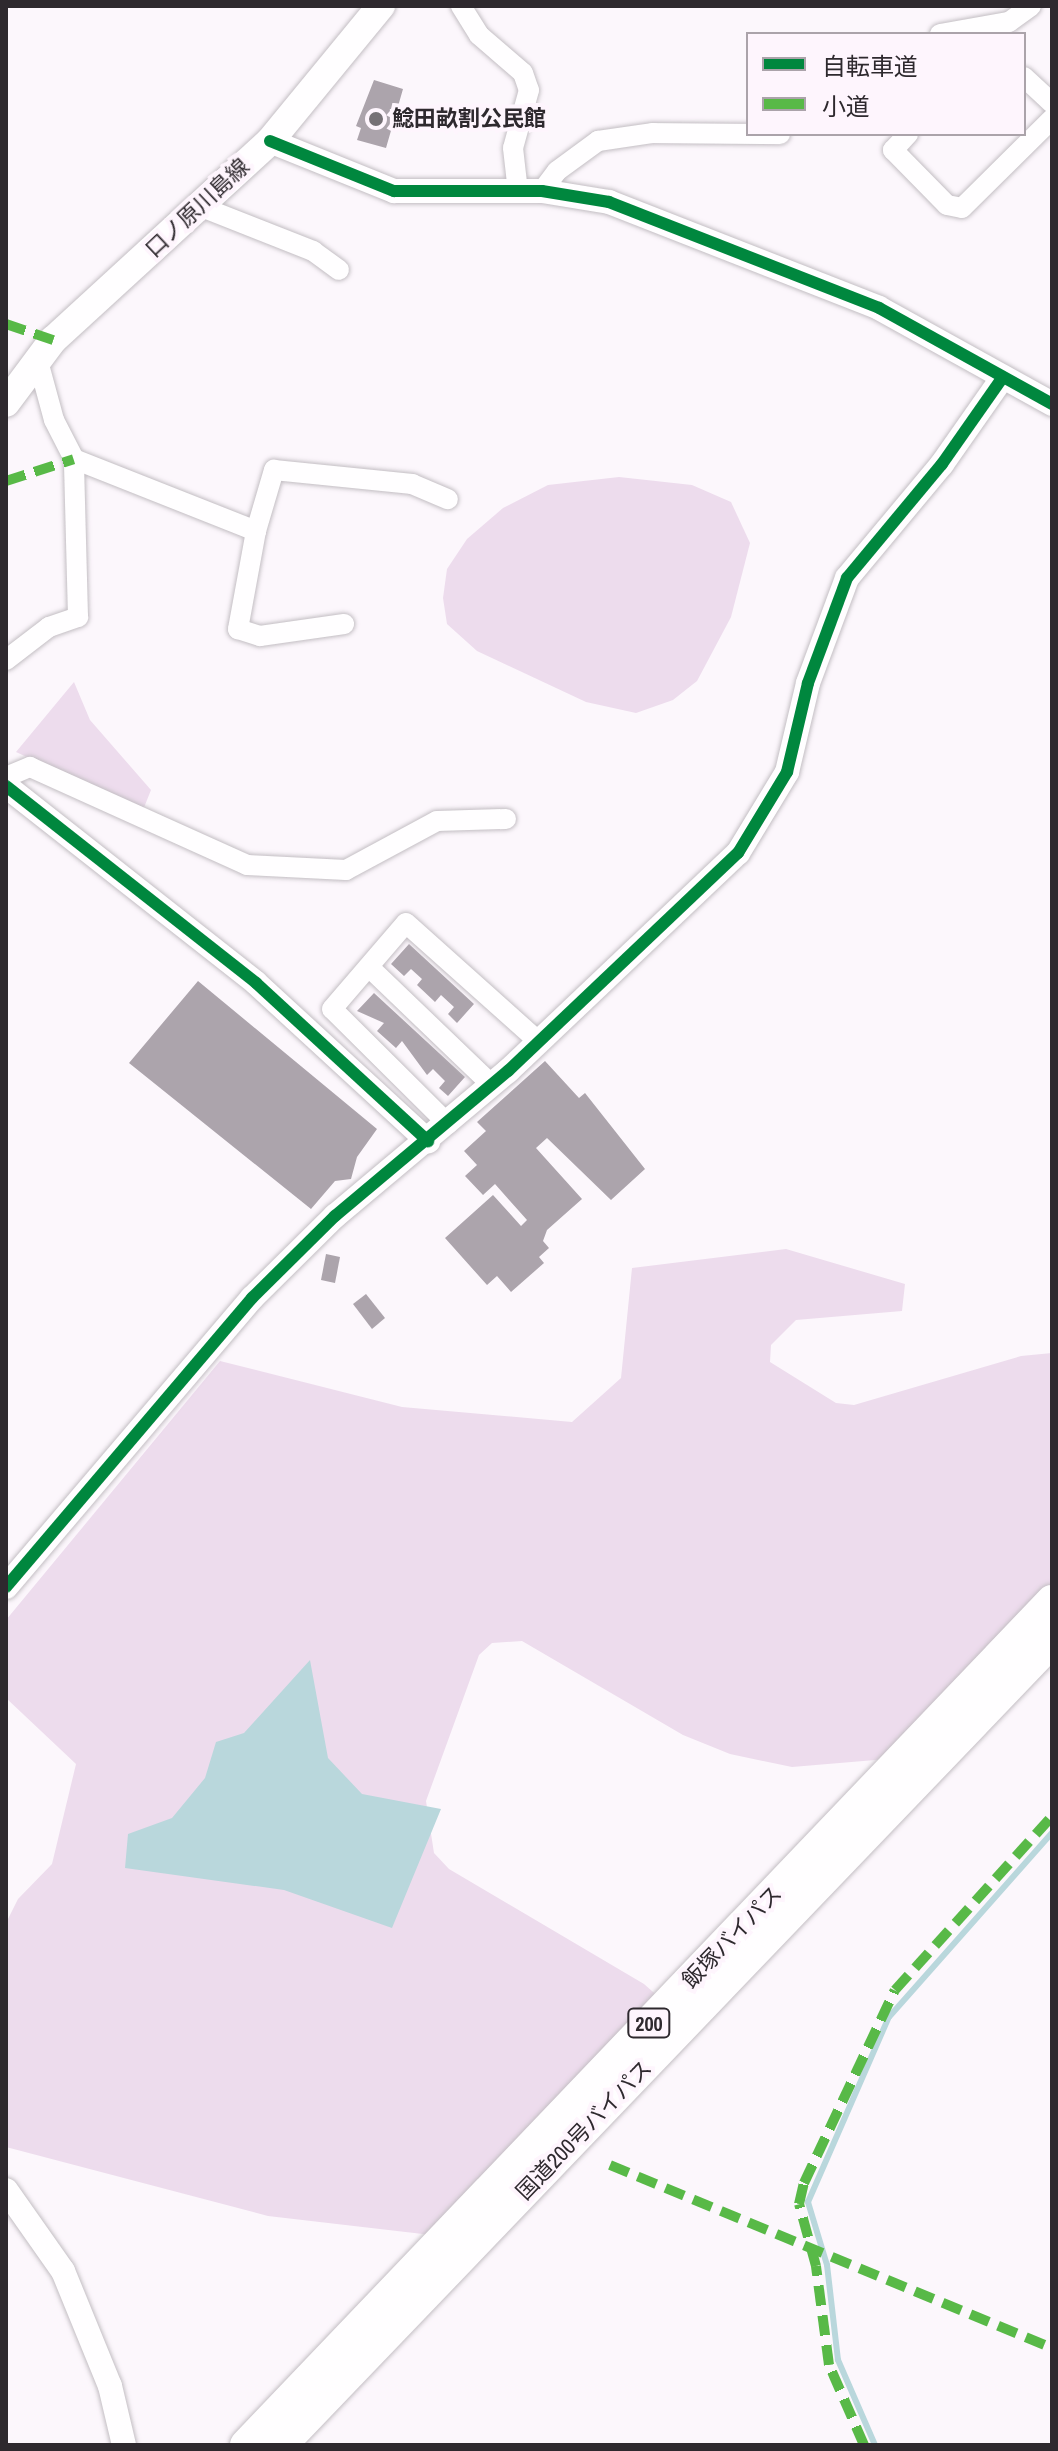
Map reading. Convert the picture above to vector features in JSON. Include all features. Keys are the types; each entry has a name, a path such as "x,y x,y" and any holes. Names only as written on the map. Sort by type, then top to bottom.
{"highway":[{"name":"飯塚バイパス","path":"246,2445 1052,1601"},
{"name":"国道200号バイパス","path":"281,2445 1052,1641"}],"main road":[{"name":"口ノ原川島線","path":"6,403 38,361 270,141 381,6"}],"street":[{"path":"461,6 479,35 523,73 529,90 513,148 530,192"},
{"path":"956,32 1010,25 1031,6"},
{"path":"1026,79 1052,103"},
{"path":"906,136 893,150 947,205 962,208 1052,119"},
{"path":"530,192 598,141 653,133 746,134"},
{"path":"270,141 394,191 530,192 609,202 765,258 879,308 1052,404"},
{"path":"199,206 313,251 339,270"},
{"path":"6,660 49,627 78,617 74,459 54,420 38,361"},
{"path":"6,1587 252,1298 335,1216 448,1124 539,1042 738,853 787,772 808,683 847,578 942,464 1003,377"},
{"path":"74,459 256,531"},
{"path":"344,624 260,636 238,629 256,531 274,470 412,484 448,499"},
{"path":"6,777 30,767 247,865 346,870 437,821 506,819"},
{"path":"6,786 256,983 428,1141"},
{"path":"448,1124 332,1009 406,923 539,1042"},
{"path":"369,967 492,1085"},
{"path":"6,2190 63,2271 110,2386 124,2445"}],"shaded area":[{"path":"619,477 692,485 731,502 750,543 731,617 697,681 673,700 636,713 586,702 477,651 447,624 443,598 447,569 467,539 503,508 548,485"},
{"path":"74,682 90,720 151,790 143,810 16,752"},
{"path":"786,1249 905,1284 902,1311 796,1320 771,1345 770,1362 836,1403 854,1405 1021,1356 1052,1353 1052,1602 899,1758 792,1767 730,1754 683,1735 522,1641 492,1643 479,1655 426,1801 434,1853 449,1869 644,1984 670,2007 440,2236 268,2216 6,2147 6,1923 18,1899 52,1864 76,1764 6,1698 6,1620 220,1361 402,1407 572,1422 621,1378 632,1268"}],"water":[{"path":"310,1660 328,1758 362,1794 441,1809 392,1928 284,1890 125,1868 128,1834 172,1818 205,1778 216,1742 244,1733"}],"building":[{"name":"鯰田畝割公民館","path":"374,80 403,89 386,148 357,140 361,128 356,126"},
{"path":"409,944 474,1004 457,1023 448,1014 454,1007 441,995 435,1002 417,985 422,979 411,969 404,976 391,964"},
{"path":"198,981 377,1129 357,1157 351,1179 335,1181 311,1209 129,1063"},
{"path":"374,993 465,1077 448,1096 439,1088 445,1081 433,1069 427,1075 402,1041 396,1048 377,1031 384,1023 357,1011"},
{"path":"545,1061 579,1098 585,1093 645,1169 611,1200 547,1138 536,1148 582,1199 547,1230 543,1241 549,1248 539,1257 544,1263 511,1292 497,1276 487,1285 445,1238 493,1195 521,1226 527,1220 495,1184 483,1195 465,1176 477,1165 464,1151 486,1131 477,1122"},
{"path":"326,1254 340,1257 335,1283 321,1280"},
{"path":"366,1294 385,1318 372,1329 353,1304"}],"waterway":[{"path":"875,2445 838,2360 827,2265 808,2202 889,2017 1052,1833"}],"marked path":[{"path":"6,324 53,340"},
{"path":"6,481 74,459"},
{"path":"864,2445 829,2365 816,2266 799,2204 804,2183 895,1990 1052,1816"},
{"path":"610,2165 1052,2348"}],"cycle path":[{"path":"270,141 394,191 542,191 609,202 879,308 1052,404"},
{"path":"6,1587 252,1298 335,1216 508,1071 738,853 787,772 808,683 847,578 942,464 1003,377"},
{"path":"6,786 256,983 428,1141"}],"place":[{"name":"鯰田畝割公民館","path":"376,119"}]}
